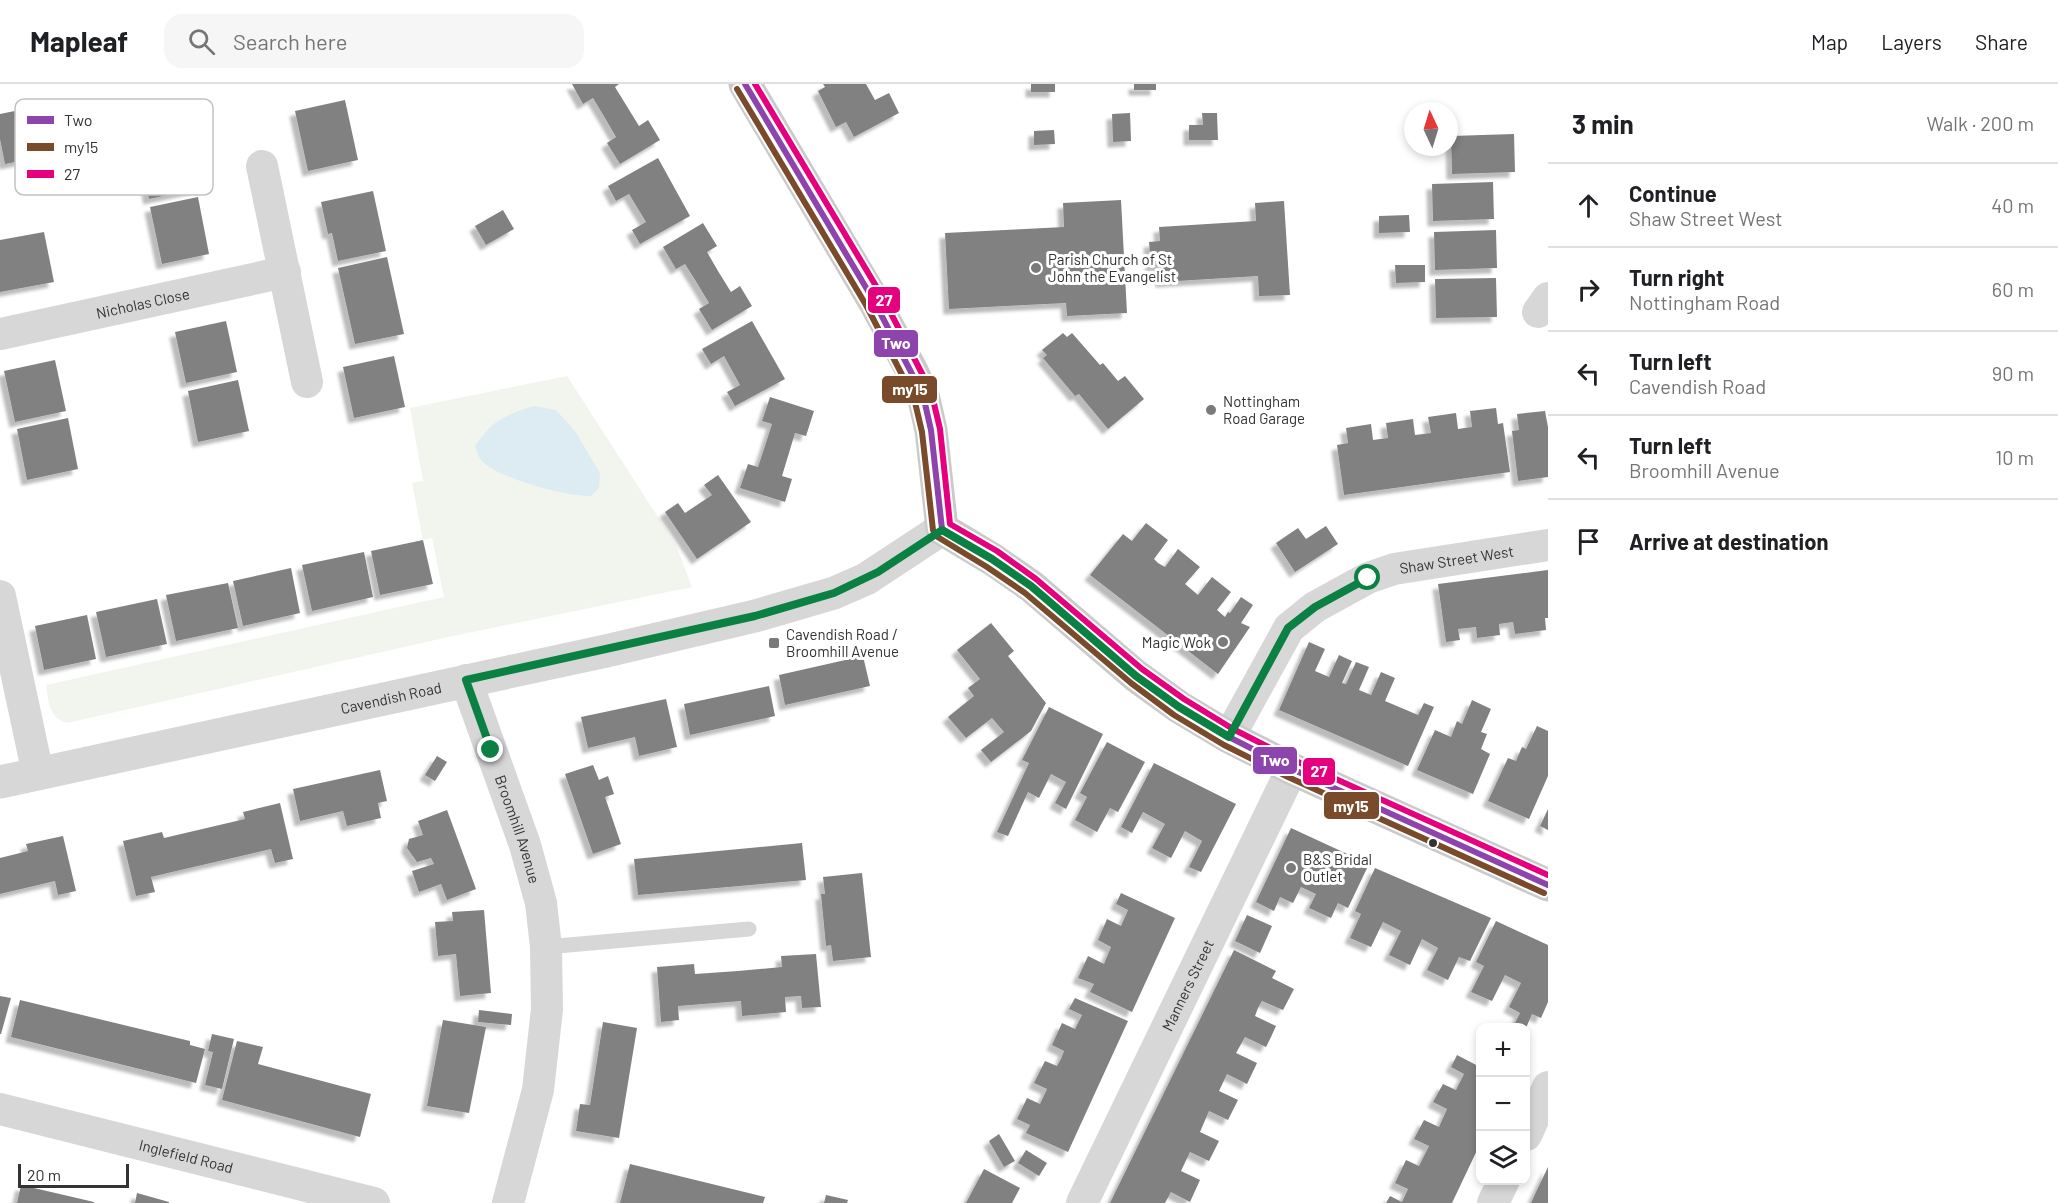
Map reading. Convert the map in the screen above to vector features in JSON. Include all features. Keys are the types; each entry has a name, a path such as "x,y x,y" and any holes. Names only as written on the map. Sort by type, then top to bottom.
{"main road":[{"path":"745,84 874,301 912,371 922,394 931,430 942,530 992,559 1031,586 1136,676 1179,707 1229,737 1292,770 1548,885"}],"street":[{"path":"262,166 307,382"},
{"name":"Nicholas Close","path":"0,334 285,273"},
{"name":"Cavendish Road","path":"0,782 755,616 834,593 872,575 942,530"},
{"name":"Shaw Street West","path":"1229,737 1288,628 1315,607 1368,578 1394,569 1548,545"},
{"path":"0,596 38,774"},
{"name":"Broomhill Avenue","path":"466,680 533,873 541,903 546,947 547,1009 538,1090 508,1203"},
{"name":"Manners Street","path":"1082,1203 1292,770"},
{"path":"1528,1131 1548,1088"},
{"name":"Inglefield Road","path":"0,1109 374,1203"},
{"path":"1493,1203 1502,1185"}],"lane":[{"path":"546,947 748,929"}],"shaded area":[{"path":"567,376 676,545 692,587 453,636 67,723 53,713 46,685 444,597 432,538 423,540 412,483 423,481 410,408"},
{"path":"534,406 556,410 575,431 600,473 599,488 591,496 567,494 519,481 493,469 481,460 475,446 487,430 507,416"}],"building":[{"path":"572,84 619,84 615,87 639,126 648,120 660,140 620,164 607,143 616,137 593,98 583,104"},
{"path":"823,84 866,84 875,100 889,93 899,113 854,137 846,122 836,127 818,91 825,87"},
{"path":"1031,84 1055,84 1055,92 1031,92"},
{"path":"1134,84 1156,84 1156,90 1134,90"},
{"path":"345,100 358,160 308,171 295,111"},
{"path":"15,111 15,162 5,164 0,139 0,114"},
{"path":"1130,113 1131,141 1113,142 1112,114"},
{"path":"1202,113 1217,113 1218,140 1189,140 1189,125 1203,125"},
{"path":"1054,130 1055,144 1034,145 1034,131"},
{"path":"1514,134 1515,172 1452,174 1452,156 1458,156 1458,136"},
{"path":"658,158 690,216 640,244 632,230 646,222 629,194 616,201 608,186"},
{"path":"1493,182 1494,219 1433,221 1432,184"},
{"path":"373,191 386,251 338,261 332,233 328,234 321,202"},
{"path":"148,195 168,195 149,199"},
{"path":"198,197 209,254 162,264 150,207"},
{"name":"Parish Church of St John the Evangelist","path":"1121,200 1127,313 1067,316 1066,303 949,309 945,233 1064,227 1063,203"},
{"path":"1284,201 1290,295 1259,296 1258,276 1161,282 1160,266 1151,266 1149,242 1160,241 1159,227 1256,221 1255,203"},
{"path":"503,210 514,229 486,245 475,226"},
{"path":"1409,215 1410,232 1379,233 1379,216"},
{"path":"703,223 717,246 707,252 718,271 731,292 740,286 752,306 712,330 699,309 709,303 685,264 676,269 663,247"},
{"path":"1496,230 1497,268 1435,270 1434,232"},
{"path":"44,232 54,282 0,292 0,240"},
{"path":"387,257 404,334 355,344 338,268"},
{"path":"1395,265 1425,265 1425,282 1396,283"},
{"path":"1496,278 1497,317 1436,318 1435,279"},
{"path":"226,321 237,372 186,383 175,332"},
{"path":"752,321 785,379 735,406 727,392 740,385 724,356 711,364 702,349"},
{"path":"1063,333 1067,337 1072,333 1100,365 1103,363 1118,381 1125,376 1144,399 1108,429 1079,394 1075,396 1043,358 1047,355 1042,350"},
{"path":"394,356 405,407 354,418 343,367"},
{"path":"55,360 66,411 15,422 4,371"},
{"path":"238,380 249,431 198,442 188,391"},
{"path":"770,397 814,411 806,436 795,433 782,476 792,479 785,502 740,488 748,464 758,467 765,446 772,424 762,421"},
{"path":"1496,408 1498,424 1503,423 1510,472 1344,495 1337,445 1348,443 1346,428 1371,424 1373,440 1388,438 1386,423 1413,419 1415,435 1431,433 1428,417 1456,413 1458,429 1472,427 1470,411"},
{"path":"1545,411 1548,427 1548,477 1518,481 1512,431 1519,430 1517,414"},
{"path":"68,418 78,469 27,480 17,429"},
{"path":"718,475 751,522 697,559 665,512 678,503 685,513 712,495 704,485"},
{"path":"1146,523 1168,540 1154,559 1158,563 1165,567 1178,549 1200,567 1185,584 1198,595 1212,577 1231,592 1217,610 1225,617 1241,597 1253,605 1241,623 1250,627 1218,674 1090,575 1123,534 1132,541"},
{"path":"1326,526 1338,544 1295,572 1276,543 1298,528 1306,539"},
{"path":"423,540 433,584 380,595 371,551"},
{"path":"364,552 373,597 312,611 302,565"},
{"path":"291,568 300,613 243,626 233,581"},
{"path":"1548,570 1546,630 1515,634 1513,622 1499,624 1500,635 1477,638 1476,627 1458,629 1460,640 1446,642 1438,584"},
{"path":"228,583 238,628 176,641 166,595"},
{"path":"157,599 167,644 106,657 96,612"},
{"path":"87,615 96,659 44,670 35,626"},
{"path":"991,623 1014,651 1008,656 1046,703 1031,731 991,762 981,750 1004,732 992,718 966,738 948,717 974,696 968,688 980,679 957,650"},
{"path":"1309,642 1325,649 1315,671 1329,677 1339,655 1352,661 1342,683 1346,684 1356,662 1369,667 1359,690 1371,695 1381,672 1395,678 1385,701 1418,715 1424,703 1434,707 1408,766 1279,710"},
{"path":"863,656 870,686 785,705 779,675"},
{"path":"769,686 775,716 690,735 684,704"},
{"path":"666,699 677,747 639,756 635,737 588,748 581,717"},
{"path":"1472,700 1491,709 1481,732 1487,734 1481,749 1490,754 1473,794 1417,770 1435,730 1451,737 1457,721 1462,724"},
{"path":"1049,707 1103,734 1066,809 1055,803 1066,782 1051,774 1039,798 1028,792 1008,836 997,832 1029,763 1022,760"},
{"path":"1537,726 1548,731 1548,776 1529,819 1488,801 1508,758 1516,761 1522,747 1526,749"},
{"path":"1107,742 1145,762 1118,812 1110,808 1097,832 1075,820 1087,797 1080,793"},
{"path":"437,756 447,762 435,781 425,775"},
{"path":"1154,763 1236,804 1201,872 1189,867 1202,841 1185,831 1171,858 1152,848 1165,824 1143,812 1132,833 1121,827"},
{"path":"593,765 599,780 608,776 614,794 605,797 621,844 593,854 565,774"},
{"path":"380,770 387,801 378,803 381,818 347,826 343,811 300,821 293,789"},
{"path":"280,803 293,859 275,863 271,849 172,872 151,877 155,892 136,896 123,841 162,832 164,838 245,819 243,812"},
{"path":"1548,809 1548,830 1540,826"},
{"path":"447,810 476,889 447,900 441,884 419,892 412,871 434,864 431,858 417,862 407,848 409,839 423,835 418,821"},
{"path":"1291,828 1369,864 1348,908 1338,903 1331,918 1309,908 1316,894 1301,887 1293,903 1280,897 1274,911 1256,902"},
{"path":"63,836 76,891 58,895 55,881 0,894 0,858 28,851 26,844"},
{"path":"802,843 806,880 638,895 634,859"},
{"path":"1375,868 1491,918 1470,961 1459,957 1448,980 1427,970 1438,948 1422,939 1410,965 1389,955 1401,931 1383,922 1371,947 1350,938 1361,914 1355,911"},
{"path":"862,873 871,957 833,961 831,945 826,946 821,894 825,894 823,877"},
{"path":"1121,893 1175,918 1132,1012 1090,992 1094,984 1078,978 1088,956 1104,964 1111,947 1098,940 1107,919 1121,926 1128,910 1116,904"},
{"path":"484,910 491,993 460,996 456,954 438,956 435,922 453,921 452,912"},
{"path":"1247,915 1272,926 1260,953 1235,941"},
{"path":"1496,921 1548,945 1548,1002 1541,1018 1532,1014 1528,1023 1515,1023 1520,1013 1509,1007 1521,983 1505,975 1492,1001 1471,992 1484,966 1476,962"},
{"path":"1234,950 1276,971 1272,978 1294,989 1283,1010 1262,1001 1258,1008 1255,1016 1276,1026 1271,1037 1266,1047 1245,1037 1236,1053 1257,1063 1247,1084 1227,1074 1219,1091 1238,1100 1228,1120 1209,1111 1200,1132 1219,1141 1209,1161 1190,1152 1181,1171 1200,1180 1190,1202 1171,1192 1165,1203 1110,1203"},
{"path":"816,954 821,1007 802,1008 801,996 785,997 786,1012 742,1016 741,1001 678,1006 679,1020 661,1022 657,967 694,964 695,974 738,971 782,967 781,956"},
{"path":"0,996 11,998 1,1034 0,1034"},
{"path":"1075,998 1128,1021 1068,1152 1026,1133 1030,1125 1017,1119 1027,1098 1040,1104 1047,1089 1034,1083 1045,1061 1057,1066 1061,1059 1064,1051 1052,1045 1062,1023 1075,1029 1082,1015 1069,1009"},
{"path":"20,1000 190,1041 190,1045 205,1049 196,1083 11,1037"},
{"path":"479,1010 512,1014 511,1025 478,1022"},
{"path":"443,1020 486,1027 469,1113 427,1106"},
{"path":"603,1022 637,1028 619,1138 576,1131 580,1104 590,1105"},
{"path":"212,1034 234,1039 222,1089 205,1085 213,1052 208,1051"},
{"path":"237,1041 263,1047 258,1064 371,1094 360,1137 222,1100"},
{"path":"1457,1055 1476,1065 1476,1152 1452,1203 1386,1203 1390,1196 1402,1202 1408,1189 1395,1183 1406,1160 1419,1166 1429,1146 1414,1139 1424,1120 1439,1127 1447,1109 1433,1102 1443,1084 1456,1090 1464,1074 1451,1067"},
{"path":"999,1134 1015,1161 1004,1167 989,1141"},
{"path":"1026,1150 1047,1163 1039,1176 1018,1163"},
{"path":"630,1164 765,1197 763,1203 620,1203"},
{"path":"1548,1167 1548,1203 1531,1203 1536,1192"},
{"path":"984,1169 1020,1188 1012,1203 966,1203"},
{"path":"21,1185 94,1202 94,1203 17,1203"},
{"path":"137,1193 169,1202 169,1203 135,1203"},
{"path":"826,1195 848,1200 847,1203 824,1203"}],"transit line":[{"name":"Two","path":"745,84 874,301 923,395 931,430 942,529 1031,586 1136,676 1179,707 1229,737 1292,769 1548,885"},
{"name":"27","path":"755,84 882,296 931,391 940,429 950,524 997,551 1036,579 1142,669 1184,699 1233,729 1296,761 1548,875"},
{"name":"my15","path":"737,89 866,305 914,398 922,432 933,530 936,536 1025,593 1131,683 1174,715 1224,745 1288,777 1544,893"}],"place":[{"name":"Parish Church of St John the Evangelist","path":"1036,268"},
{"name":"Nottingham Road Garage","path":"1211,410"},
{"name":"Magic Wok","path":"1223,642"},
{"name":"Cavendish Road / Broomhill Avenue","path":"774,643"},
{"name":"B&S Bridal Outlet","path":"1291,868"}],"route":[{"path":"491,750 466,680 606,651 755,616 834,593 878,572 942,530 992,559 1031,586 1136,676 1179,707 1229,737 1288,628 1315,607 1368,578"}]}
